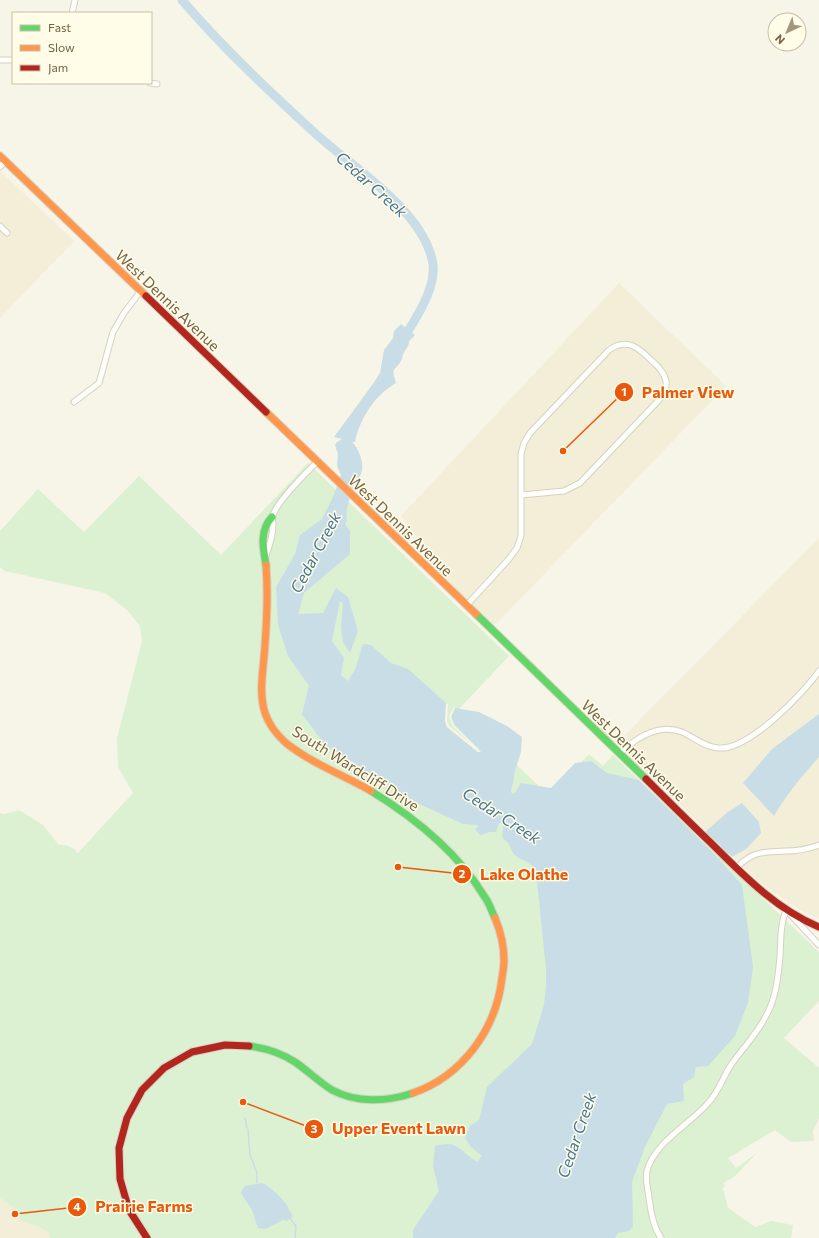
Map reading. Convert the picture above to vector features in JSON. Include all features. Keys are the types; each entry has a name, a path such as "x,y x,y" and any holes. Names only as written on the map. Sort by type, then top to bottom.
{"street":[{"path":"72,12 75,0"},
{"path":"0,60 12,60"},
{"path":"152,83 156,84"},
{"name":"West Dennis Avenue","path":"2,161 620,753 736,868 786,910 819,927"},
{"path":"0,226 7,233"},
{"path":"74,402 99,383 112,332 140,292"},
{"path":"466,606 517,548 522,527 521,495 521,454 530,433 605,354 620,344 628,344 639,348 660,369 664,376 666,388 659,400 580,483 560,492 521,495"},
{"path":"272,517 283,500 317,462"},
{"name":"South Wardcliff Drive","path":"147,1238 137,1226 124,1198 118,1166 119,1145 134,1101 150,1081 170,1063 196,1050 209,1047 223,1045 249,1046 266,1049 291,1059 330,1089 352,1098 370,1100 401,1097 427,1088 449,1074 478,1045 490,1024 501,989 504,961 500,930 488,902 468,871 438,840 411,817 366,788 296,749 277,734 269,722 265,710 263,686 267,617 267,571 262,550 265,528 268,521 272,517"},
{"path":"620,753 644,735 651,732 665,730 682,732 711,747 719,749 734,746 756,733 780,713 802,693 819,671"},
{"path":"736,868 749,858 760,853 797,851 819,845"},
{"path":"786,910 819,945"},
{"path":"661,1238 654,1223 647,1185 647,1171 651,1161 671,1136 709,1103 730,1066 759,1028 766,1016 771,1005 777,983 781,926 786,910"}],"shaded area":[{"path":"0,171 74,241 0,318"},
{"path":"619,283 726,386 494,626 457,591 401,516"},
{"path":"819,538 819,918 809,915 793,906 758,881 617,743"},
{"path":"0,1191 59,1238 0,1238"}],"green space":[{"path":"308,463 509,656 459,709 549,796 589,754 603,766 613,755 819,952 819,1001 784,1038 819,1068 819,1118 813,1131 814,1141 791,1142 775,1130 728,1158 736,1168 757,1153 734,1177 723,1183 725,1186 723,1188 728,1208 755,1227 771,1221 793,1225 791,1238 50,1238 49,1233 38,1226 21,1221 12,1206 0,1198 0,813 5,814 19,810 43,825 58,844 68,846 76,850 77,854 133,793 118,767 117,738 142,641 140,626 127,610 105,593 5,571 0,567 0,531 38,489 84,532 139,476 221,555"}],"water":[{"path":"401,324 415,335 409,341 400,363 394,369 396,383 381,394 375,401 361,424 355,442 352,442 361,458 362,472 353,483 346,515 347,521 345,524 350,531 350,554 304,593 298,614 323,613 336,588 348,597 358,631 350,653 343,642 341,627 343,603 340,601 332,641 344,658 341,675 348,681 355,670 363,644 371,645 391,663 408,669 446,703 445,721 447,727 478,752 479,749 454,725 451,716 455,708 479,712 507,726 522,737 521,752 514,774 511,791 512,794 515,793 521,783 551,788 575,763 591,761 607,773 639,780 715,855 742,885 753,967 748,1003 735,1036 708,1066 696,1067 694,1077 683,1084 684,1101 667,1104 645,1147 632,1182 633,1227 629,1231 618,1233 615,1238 413,1238 413,1230 439,1191 433,1166 435,1146 443,1144 454,1145 477,1162 482,1156 471,1147 465,1138 470,1126 479,1120 487,1087 532,1044 544,1005 546,969 536,871 530,863 515,855 508,843 503,838 503,823 499,823 496,832 480,835 475,829 478,827 477,825 463,824 417,803 325,745 302,714 309,686 288,656 278,625 276,587 295,554 300,535 322,519 333,497 341,475 337,466 338,454 335,445 342,439 334,437 380,373 384,350 393,338 394,331"},
{"path":"819,714 819,757 795,785 774,816 743,783 772,749"},
{"path":"742,803 759,822 761,833 746,849 732,857 720,848 721,846 705,832 728,812"},
{"path":"262,1183 282,1198 293,1216 287,1221 283,1220 266,1229 258,1228 252,1210 241,1192 245,1186"}],"pier":[{"path":"446,703 448,704 447,721 449,726 470,743 453,726 449,716 454,707 455,708 451,717 454,725 481,752 478,752 447,727 445,721"}],"waterway":[{"name":"Cedar Creek","path":"182,0 264,86 317,135 384,191 400,206 414,223 425,241 432,259 432,280 425,301 403,339"},
{"path":"245,1118 247,1128"},
{"path":"248,1130 250,1155 257,1173 257,1183"},
{"path":"290,1218 296,1226 295,1238"}],"traffic: fast":[{"path":"266,565 263,540 265,528 272,517"},
{"path":"476,614 646,779"},
{"path":"371,791 419,824 448,850 473,880 487,901 495,918"},
{"path":"249,1046 261,1048 284,1056 295,1062 332,1090 351,1097 372,1100 393,1098 413,1093"}],"traffic: slow":[{"path":"0,156 146,296"},
{"path":"266,412 476,614"},
{"path":"266,565 267,614 262,696 265,713 271,726 279,737 306,757 371,791"},
{"path":"413,1093 431,1085 447,1075 461,1063 474,1049 492,1016 498,997 504,962 499,928 495,918"}],"traffic: jam":[{"path":"146,296 266,412"},
{"path":"646,779 748,879 788,911 819,927"},
{"path":"147,1238 129,1210 120,1179 119,1148 127,1118 142,1090 164,1068 192,1052 225,1045 249,1046"}],"place":[{"name":"Palmer View","path":"563,451"},
{"name":"Lake Olathe","path":"398,867"},
{"name":"Upper Event Lawn","path":"243,1102"},
{"name":"Prairie Farms","path":"15,1214"}]}
